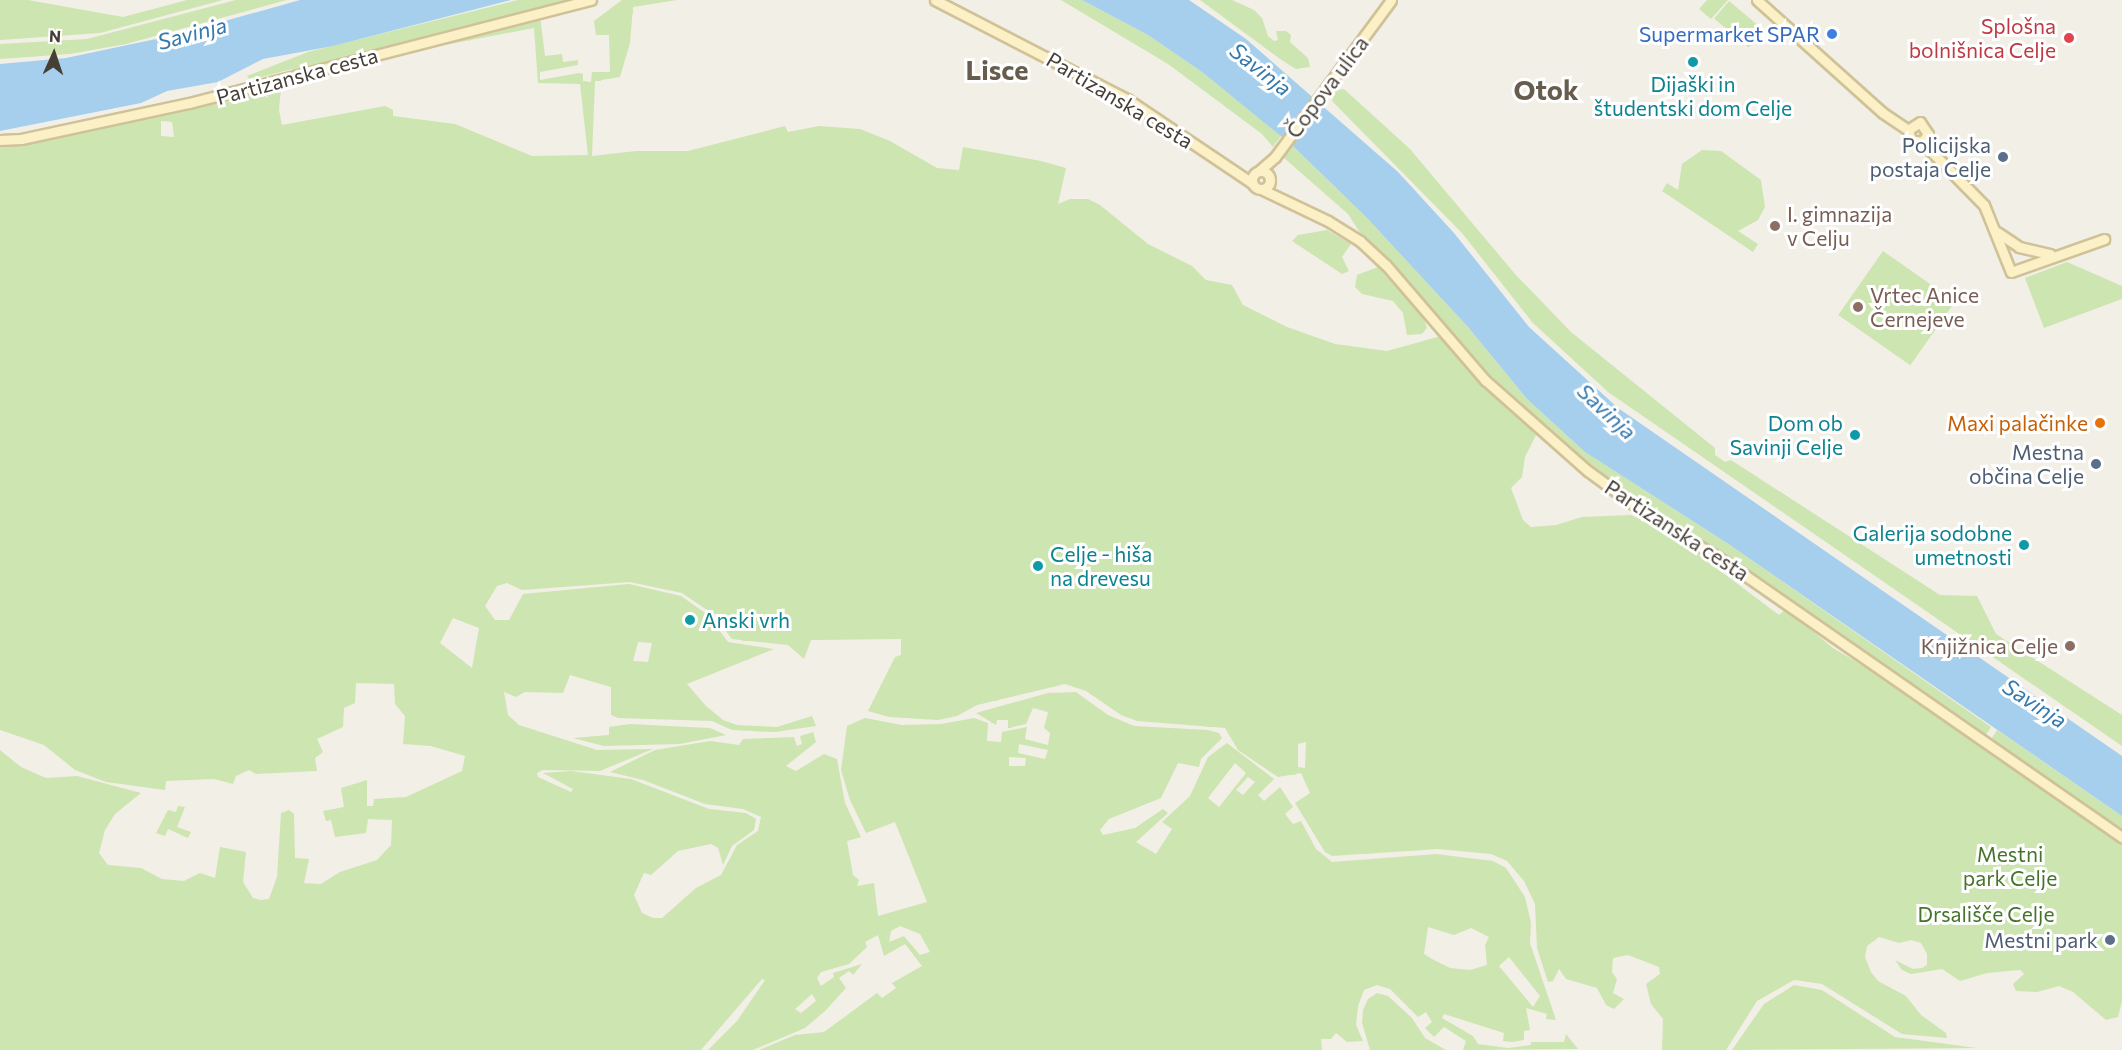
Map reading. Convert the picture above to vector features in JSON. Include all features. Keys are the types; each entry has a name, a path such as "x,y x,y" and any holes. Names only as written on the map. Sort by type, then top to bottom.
{"street":[{"name":"Partizanska cesta","path":"0,140 21,139 189,103 591,0"},
{"name":"Partizanska cesta","path":"935,0 1127,99 1237,172 1255,176"},
{"name":"Čopova ulica","path":"1255,176 1277,154 1391,0"},
{"path":"1757,0 1883,113 1908,130 1911,140 1922,142 1979,197 2012,272 2052,254 2104,239"},
{"path":"1908,130 1915,123 1924,124 1928,134 1922,142"},
{"path":"1261,189 1269,179 1277,154"},
{"path":"1255,176 1269,179"},
{"path":"1255,176 1261,189 1283,199"},
{"name":"Partizanska cesta","path":"1269,179 1283,199 1360,241 1386,265 1485,380 1588,471 1644,512 1729,564 2122,837"},
{"path":"1995,230 2019,247 2052,254"}],"green space":[{"path":"0,0 28,0 123,17 187,0 223,0 100,33 0,40"},
{"path":"236,0 287,0 126,44 70,54 0,59 0,44 87,39"},
{"path":"518,0 575,0 294,72 292,69 546,2 250,80 247,76 308,52"},
{"path":"622,0 677,0 633,7 630,43 620,77 595,81 592,156 636,151 688,151 785,126 788,132 819,126 860,129 890,141 937,168 959,170 963,147 1041,161 1066,168 1058,204 1070,199 1088,199 1100,205 1148,244 1192,266 1206,280 1232,285 1243,305 1287,327 1335,344 1387,351 1441,336 1482,383 1536,435 1525,457 1522,477 1511,488 1523,520 1531,527 1556,525 1582,517 1631,515 1671,534 1779,615 1786,609 1833,648 1877,674 2122,842 2122,1001 2118,1017 2106,1020 2073,992 2059,986 2037,992 2016,991 2013,984 2024,974 2020,970 1987,973 1960,981 1942,969 1911,974 1902,970 1895,960 1913,969 1927,965 1927,954 1921,943 1911,940 1899,943 1879,937 1867,946 1865,957 1871,972 1878,981 1906,996 1921,1015 1946,1033 1947,1038 1902,1034 1822,984 1794,980 1757,1001 1726,1050 1662,1050 1663,1019 1651,1004 1646,984 1660,974 1659,967 1628,955 1613,958 1612,972 1617,979 1613,993 1624,999 1614,1009 1606,1005 1597,988 1566,979 1559,969 1553,981 1548,982 1537,948 1535,904 1524,881 1507,861 1491,854 1438,849 1332,856 1325,852 1295,803 1310,793 1301,773 1278,777 1238,750 1225,728 1137,721 1121,715 1086,691 1065,684 977,705 957,716 938,720 889,717 868,711 895,657 901,655 901,639 811,640 804,659 788,645 732,639 713,614 682,593 630,582 522,590 507,583 497,586 485,606 495,620 509,620 523,594 629,584 681,596 708,615 728,642 774,649 687,684 706,706 723,720 737,725 777,727 812,716 816,726 775,732 732,730 712,721 618,718 611,715 611,687 570,675 563,693 525,692 516,697 504,692 508,715 519,725 597,750 653,749 600,771 543,770 537,773 538,777 571,792 573,789 543,773 571,771 631,779 709,809 746,813 756,819 754,830 732,846 723,865 718,848 711,844 678,851 651,875 644,873 634,895 642,913 653,918 662,918 696,888 721,875 737,845 758,831 761,817 743,809 705,804 643,780 610,772 655,750 710,741 739,745 743,739 794,737 797,746 802,744 800,736 813,732 816,742 786,766 796,771 824,754 837,759 845,803 861,837 847,841 853,875 859,880 857,886 874,883 878,916 927,902 895,822 866,833 850,800 841,770 847,726 865,718 902,725 941,724 974,718 988,723 987,741 1001,742 1002,732 1027,727 1025,739 1048,745 1050,733 1044,728 1048,712 1033,708 1026,724 1008,728 1008,720 997,720 996,725 976,713 1048,693 1076,692 1108,715 1134,726 1208,730 1219,733 1222,738 1201,759 1199,767 1178,763 1161,798 1109,819 1100,830 1103,835 1135,828 1163,809 1168,813 1136,842 1156,854 1172,829 1162,822 1190,796 1208,757 1227,743 1274,779 1258,795 1264,801 1280,787 1293,807 1285,814 1293,824 1301,821 1316,849 1332,862 1436,854 1493,861 1506,868 1525,897 1531,923 1530,943 1556,1020 1546,1019 1547,1014 1526,1008 1530,1030 1524,1031 1524,1040 1512,1042 1503,1041 1504,1033 1444,1014 1442,1018 1473,1036 1478,1044 1508,1048 1531,1045 1531,1042 1564,1042 1566,1034 1578,1049 1463,1050 1466,1041 1444,1027 1434,1037 1425,1028 1432,1022 1426,1012 1418,1017 1390,989 1377,985 1364,990 1358,1006 1356,1025 1363,1041 1347,1042 1336,1033 1331,1039 1321,1039 1322,1050 759,1050 795,1035 824,1032 877,993 882,998 896,988 892,983 922,966 905,944 884,956 878,935 865,942 867,947 849,964 821,972 817,978 821,986 834,977 833,973 862,964 853,975 849,971 839,978 846,988 825,1011 805,1028 753,1050 708,1050 737,1021 765,980 762,979 701,1050 0,1050 0,750 21,767 46,778 77,776 141,793 115,814 105,830 99,853 108,865 141,868 162,879 184,881 200,873 215,878 220,847 246,852 243,882 253,898 261,900 269,899 277,877 281,813 289,810 294,814 295,858 309,859 304,883 321,884 340,872 377,860 391,845 392,820 368,819 366,833 335,837 331,820 326,821 323,811 344,807 341,788 367,780 367,806 373,806 374,799 406,797 462,771 465,756 431,746 403,744 405,716 395,704 394,684 356,683 355,703 344,708 343,727 317,739 323,752 315,758 317,771 256,774 249,770 236,776 233,784 214,779 166,781 165,790 106,782 75,770 44,745 0,730 0,143 274,84 281,87 279,110 282,125 385,106 393,110 393,116 455,124 532,156 588,155 580,84 538,83 534,28 434,47 433,44 540,16 545,56 562,54 563,62 578,60 578,65 540,72 540,80 579,73 583,74 583,81 591,82 592,72 610,72 609,35 596,35 594,21","holes":["161,121 172,122 174,137 161,136","453,618 479,628 472,668 440,643","638,642 652,643 648,662 633,661","1306,742 1305,768 1298,767 1298,744","1019,744 1048,750 1045,759 1018,753","1009,757 1026,758 1025,766 1009,766","1235,763 1246,773 1219,807 1208,798","1248,777 1255,782 1243,795 1236,790","900,926 920,934 930,952 920,955 904,936 889,942 891,931","1428,927 1454,935 1471,928 1489,937 1485,945 1487,965 1470,970 1450,968 1424,954","1509,957 1540,996 1533,1007 1499,966","812,994 816,1001 801,1013 795,1009"]},
{"path":"1061,0 1082,0 1148,35 1202,72 1281,136 1273,147 1262,134 1168,64"},
{"path":"1200,0 1232,0 1254,10 1262,18 1268,36 1274,41 1278,40 1276,31 1286,31 1291,35 1290,42 1308,58 1310,67 1296,69"},
{"path":"1707,0 1728,0 1711,19 1699,9"},
{"path":"1729,1 1763,30 1749,48 1714,19"},
{"path":"1344,89 1410,149 1515,274 1571,332 1715,448 1715,455 1725,462 1731,460 1940,595 1977,596 1996,634 2122,715 2122,746 1608,392 1532,322 1462,233 1332,101 1335,90"},
{"path":"1293,146 1367,218 1468,327 1527,399 1585,452 1727,543 1991,727 1986,735 1582,460 1487,377 1364,239 1348,214 1283,157"},
{"path":"1702,150 1721,151 1761,180 1765,207 1758,220 1738,231 1758,244 1753,252 1662,191 1667,183 1678,190 1682,164"},
{"path":"1327,230 1351,244 1342,257 1349,271 1342,274 1292,241 1298,235"},
{"path":"1883,251 1955,301 1910,365 1838,315"},
{"path":"2067,262 2122,286 2122,299 2044,328 2025,278"},
{"path":"1378,267 1424,319 1427,328 1422,334 1407,335 1403,313 1393,301 1362,294 1355,287 1357,275"},
{"path":"630,724 710,728 726,735 680,744 604,746 573,738 609,735 609,727"},
{"path":"1997,730 2122,816 2122,832 1997,746 1992,738"},
{"path":"178,806 185,807 177,827 191,832 188,838 168,829 165,836 156,833 168,810 176,812"},
{"path":"1794,985 1822,990 1895,1037 1977,1048 1732,1050 1764,1004"},
{"path":"1377,993 1388,996 1412,1018 1425,1038 1446,1050 1370,1050 1362,1023 1363,1010 1368,999"}],"water":[{"name":"Savinja","path":"300,0 511,0 333,46 263,59 218,82 167,91 141,103 0,131 0,64 66,58 175,35"},
{"name":"Savinja","path":"1082,0 1189,0 1246,39 1398,172 1454,233 1529,327 1618,408 2122,756 2122,816 1727,543 1585,452 1527,399 1468,327 1367,218 1293,146 1202,72 1148,35"}],"place":[{"name":"Supermarket SPAR","path":"1832,34"},
{"name":"Splošna bolnišnica Celje","path":"2069,38"},
{"name":"Dijaški in študentski dom Celje","path":"1693,62"},
{"name":"Policijska postaja Celje","path":"2003,157"},
{"name":"I. gimnazija v Celju","path":"1775,226"},
{"name":"Vrtec Anice Černejeve","path":"1858,307"},
{"name":"Maxi palačinke","path":"2100,423"},
{"name":"Dom ob Savinji Celje","path":"1855,435"},
{"name":"Mestna občina Celje","path":"2096,464"},
{"name":"Galerija sodobne umetnosti","path":"2024,545"},
{"name":"Celje - hiša na drevesu","path":"1038,566"},
{"name":"Anski vrh","path":"690,620"},
{"name":"Knjižnica Celje","path":"2070,646"},
{"name":"Mestni park","path":"2110,940"}],"district":[{"name":"Lisce","path":"997,70"},
{"name":"Otok","path":"1546,90"}],"park label":[{"name":"Mestni park Celje","path":"2010,866"},
{"name":"Drsališče Celje","path":"1986,914"}]}
